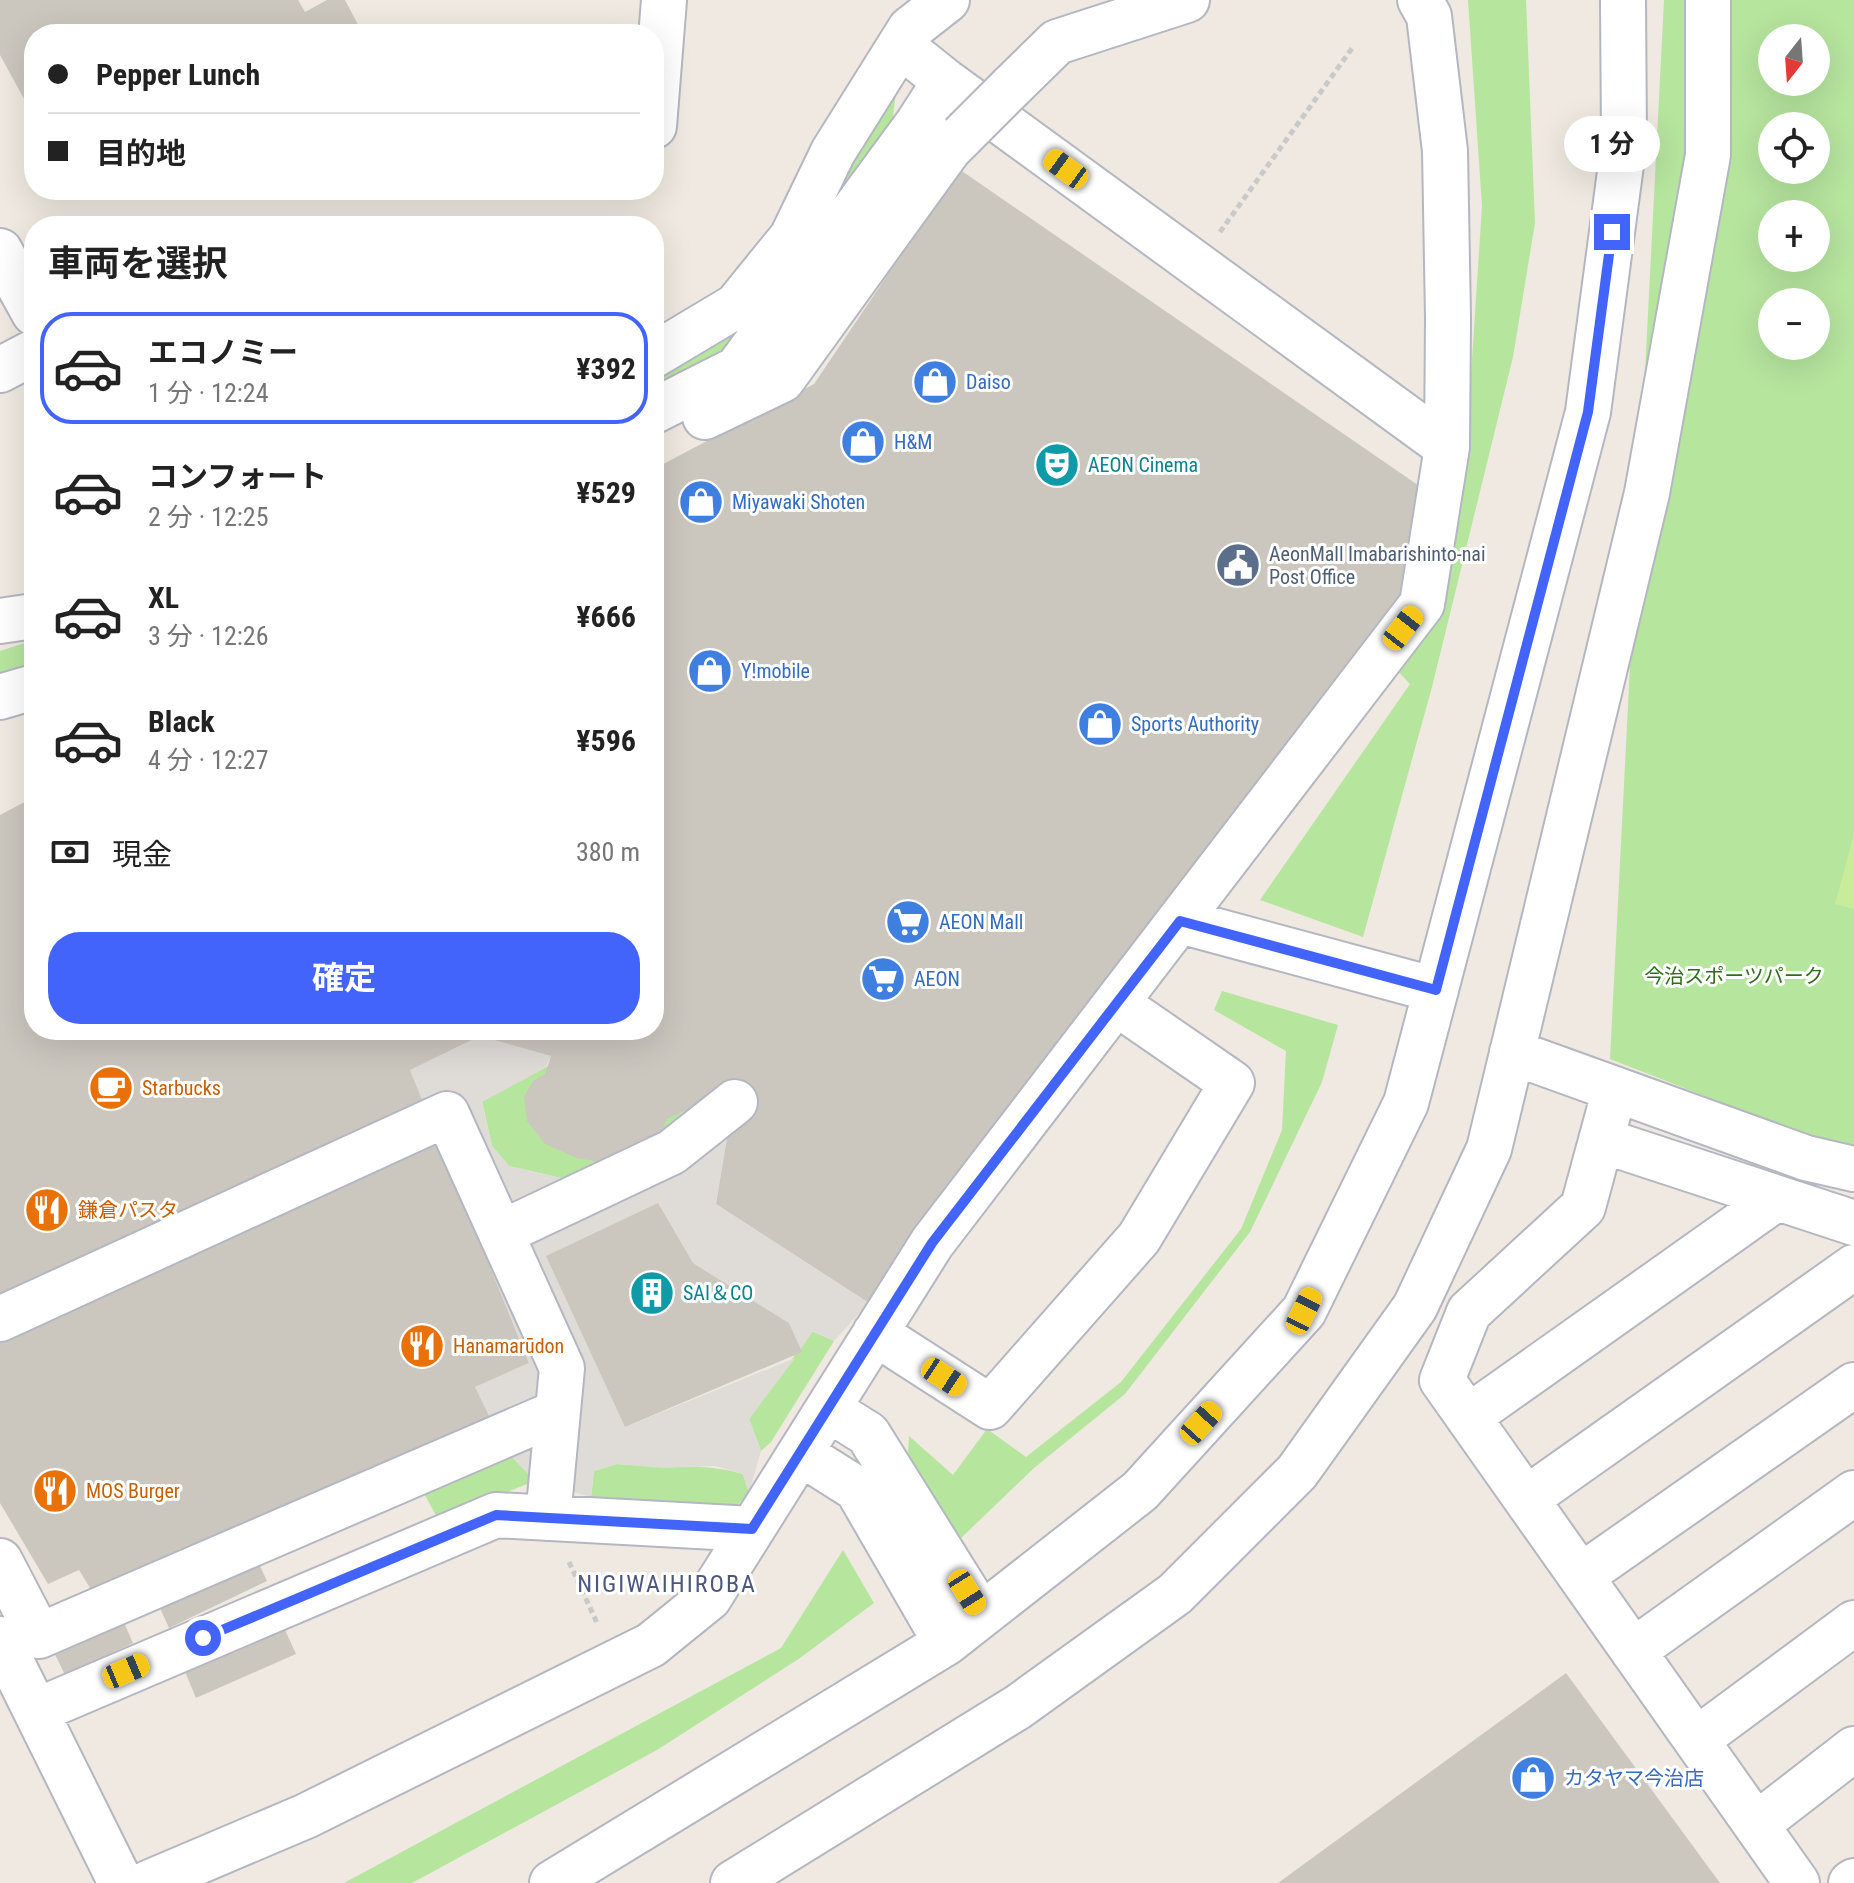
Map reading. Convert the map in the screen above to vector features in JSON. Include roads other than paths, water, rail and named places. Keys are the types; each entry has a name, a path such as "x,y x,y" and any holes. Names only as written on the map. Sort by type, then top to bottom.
{"street":[{"path":"662,24 664,0"},
{"path":"664,349 736,306 792,237 833,152 910,29 947,0"},
{"path":"664,422 782,380 949,149 1057,42 1187,0"},
{"path":"148,1883 306,1816 651,1645 709,1598 932,1243 1422,604 1447,447 1445,151 1429,16 1420,0"},
{"path":"552,1883 946,1643 1140,1491 1304,1311 1406,1103 1588,412 1624,142 1623,0"},
{"path":"733,1883 1018,1707 1175,1594 1297,1472 1415,1307 1489,1149 1647,493 1708,155 1708,0"},
{"path":"900,45 1447,447"},
{"path":"664,420 737,369 918,123 945,81"},
{"path":"0,251 24,295"},
{"path":"0,370 24,357"},
{"path":"0,621 24,617"},
{"path":"0,697 24,690"},
{"path":"1180,921 1436,990"},
{"path":"875,1333 990,1407 1139,1238 1206,1132 1232,1083 1116,1003"},
{"path":"1512,1052 1806,1158 1854,1169"},
{"path":"1615,1089 1583,1207 1469,1312 1442,1380 1797,1883"},
{"path":"501,1233 672,1152 735,1102"},
{"path":"0,1319 447,1114 562,1368 548,1518"},
{"path":"1601,1140 1854,1223"},
{"path":"1468,1417 1777,1198"},
{"path":"1526,1499 1854,1267"},
{"path":"1581,1576 1854,1385"},
{"path":"828,1409 868,1434 981,1615"},
{"path":"0,1561 39,1636 558,1412"},
{"path":"800,1453 857,1489 946,1643"},
{"path":"1633,1651 1854,1493"},
{"path":"36,1711 496,1515 752,1529"},
{"path":"1696,1740 1854,1623"},
{"path":"0,1639 121,1883"},
{"path":"1756,1825 1854,1749"}],"place":[{"name":"Daiso","path":"935,382"},
{"name":"H&M","path":"863,442"},
{"name":"AEON Cinema","path":"1057,465"},
{"name":"Miyawaki Shoten","path":"701,502"},
{"name":"AeonMall Imabarishinto-nai Post Office","path":"1238,565"},
{"name":"Y!mobile","path":"710,671"},
{"name":"Sports Authority","path":"1100,724"},
{"name":"AEON Mall","path":"908,922"},
{"name":"AEON","path":"883,979"},
{"name":"Starbucks","path":"111,1088"},
{"name":"鎌倉パスタ","path":"47,1210"},
{"name":"SAI＆CO","path":"652,1293"},
{"name":"Hanamarūdon","path":"422,1346"},
{"name":"MOS Burger","path":"55,1491"},
{"name":"カタヤマ今治店","path":"1533,1778"}],"district":[{"name":"NIGIWAIHIROBA","path":"667,1584"}],"park label":[{"name":"今治スポーツパーク","path":"1734,976"}]}
